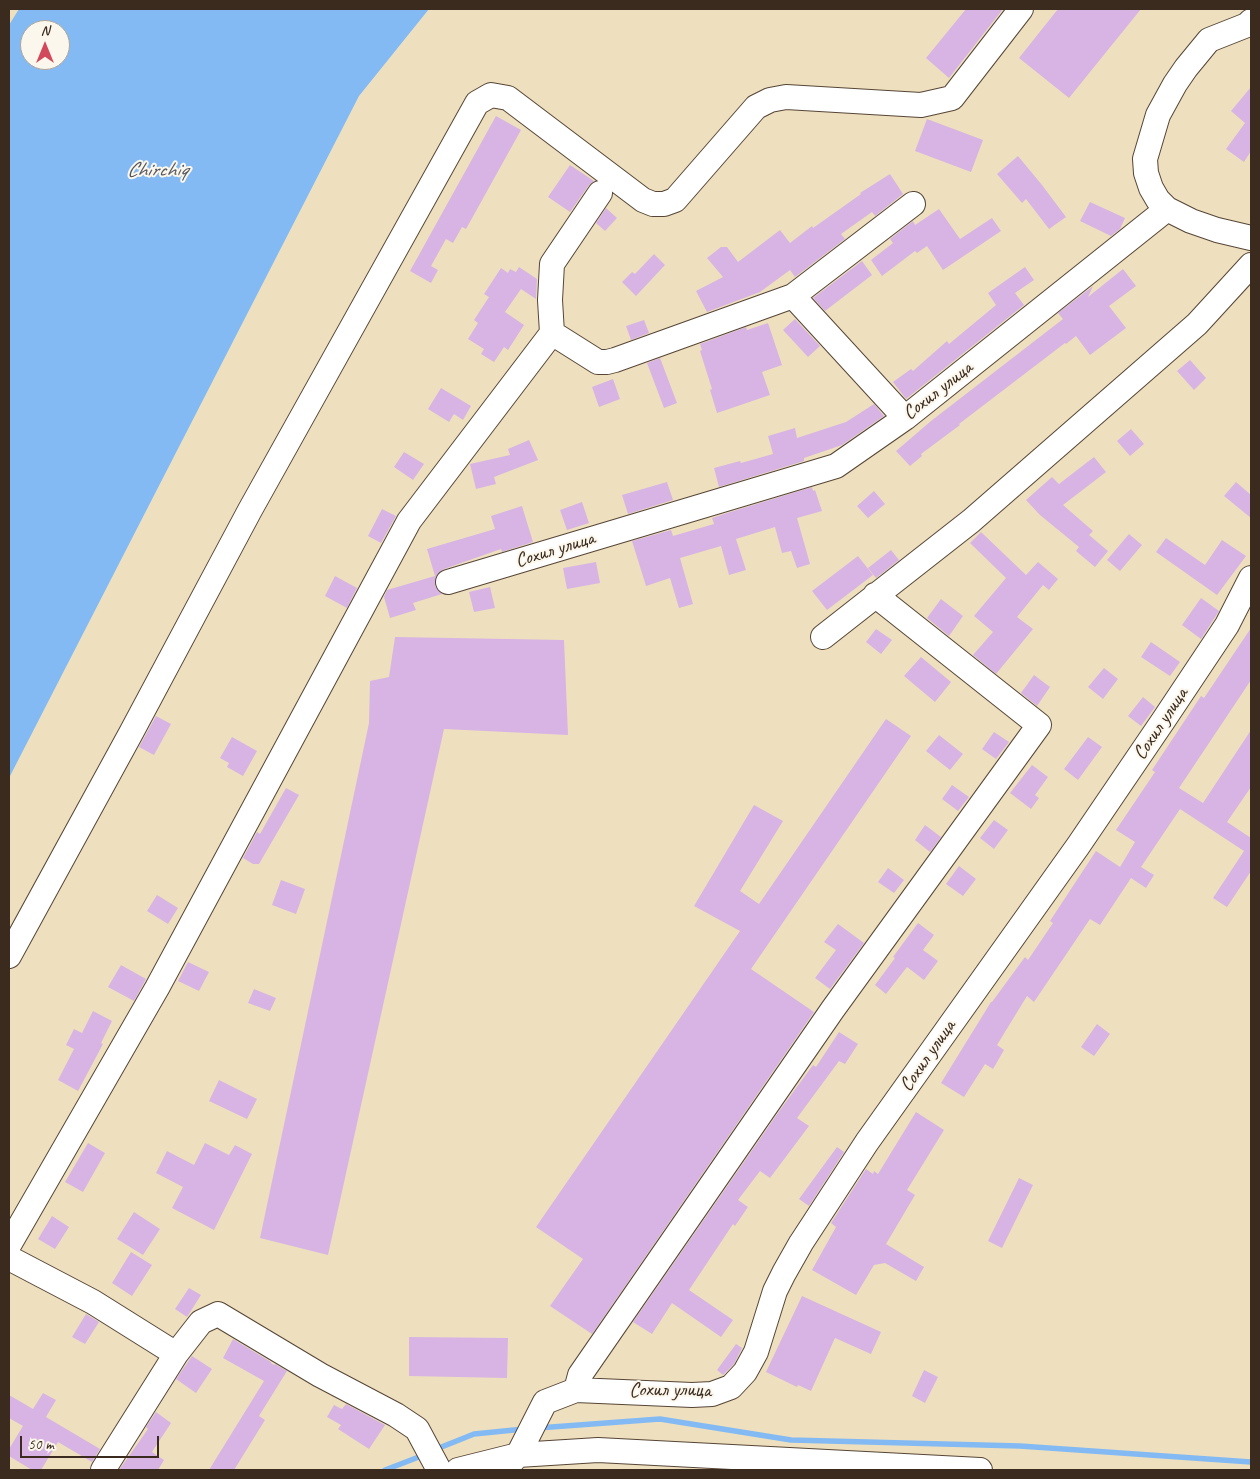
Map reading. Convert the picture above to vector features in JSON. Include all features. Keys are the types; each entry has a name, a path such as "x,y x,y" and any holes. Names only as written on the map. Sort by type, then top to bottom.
{"street":[{"path":"9,956 250,510 477,104 491,96 508,98 643,200 653,204 664,204 675,200 756,107 770,100 786,97 921,105 952,98 1021,9"},
{"path":"1251,21 1247,25 1209,40 1175,84 1158,115 1145,159 1146,174 1151,188 1158,200 1167,209 1191,221 1217,230 1251,238"},
{"path":"9,1245 156,988 409,521 552,334 550,300 552,264 600,193"},
{"path":"552,334 598,362 607,362 793,296 913,204"},
{"name":"Сохил улица","path":"448,582 836,466 904,418 1167,209"},
{"path":"823,637 971,521 1197,324 1251,265"},
{"path":"793,296 904,418"},
{"name":"Сохил улица","path":"511,1463 545,1402 576,1390 692,1395 712,1394 731,1387 745,1372 756,1352 775,1291 801,1243 867,1142 1078,846 1158,729 1227,624 1251,578"},
{"path":"576,1390 580,1375 832,1009 1039,725 875,595"},
{"path":"9,1258 93,1302 176,1354"},
{"path":"103,1470 176,1354 201,1322 218,1314 320,1375 396,1415 417,1429 439,1470"},
{"path":"458,1470 598,1450 980,1470"}],"water":[{"name":"Chirchiq","path":"19,9 429,9 359,96 9,778 9,25"}],"building":[{"path":"966,9 1003,9 949,78 926,58"},
{"path":"1058,9 1141,9 1069,98 1019,58"},
{"path":"1251,87 1251,151 1244,162 1226,149 1245,123 1231,111"},
{"path":"496,116 521,130 466,229 462,227 453,243 446,239 431,266 438,270 431,283 410,271"},
{"path":"927,119 983,140 971,172 915,151"},
{"path":"1018,156 1066,217 1049,229 1026,199 1022,203 997,174"},
{"path":"570,165 594,181 589,185 570,212 548,197"},
{"path":"890,174 903,194 875,216 872,212 841,234 845,239 795,277 790,270 760,292 707,312 696,291 723,277 707,258 721,247 727,247 738,262 780,230 790,243"},
{"path":"1090,202 1125,218 1120,229 1111,236 1080,221"},
{"path":"606,208 617,218 605,231 596,223"},
{"path":"939,209 960,239 992,218 1001,231 943,270 927,246 917,253 915,251 882,276 871,260 893,243 890,239 913,221 915,225"},
{"path":"654,254 665,265 636,296 622,282 632,272 635,274"},
{"path":"862,261 872,275 825,311 813,298"},
{"path":"519,267 537,279 536,299 521,289 505,312 524,325 508,350 504,347 494,362 481,354 484,349 468,339 478,323 474,320 489,297 484,294 501,268 508,273 510,269 516,272"},
{"path":"1025,267 1034,280 1015,293 1024,305 906,399 893,382 911,369 913,371 947,341 949,344 996,305 988,293"},
{"path":"1123,269 1136,286 1109,306 1126,328 1090,355 1076,336 1065,343 921,454 922,456 910,466 896,451 931,421 1063,319 1058,313 1093,286 1088,297"},
{"path":"795,319 820,346 808,357 783,330"},
{"path":"644,320 649,333 631,340 626,326"},
{"path":"768,323 782,365 762,372 770,395 717,413 710,390 712,389 700,351 702,350 700,344 746,327 747,330"},
{"path":"660,358 677,403 664,408 647,363"},
{"path":"1190,360 1206,378 1194,390 1177,371"},
{"path":"613,379 620,399 599,407 592,387"},
{"path":"441,388 471,406 463,420 454,414 449,422 428,409"},
{"path":"874,404 884,416 842,445 804,458 804,461 719,487 714,468 773,454 768,436 795,428 797,438 846,422"},
{"path":"1131,429 1144,444 1130,456 1117,441"},
{"path":"529,440 538,460 494,477 496,484 476,489 470,464 510,455 508,449"},
{"path":"404,452 424,464 413,480 394,467"},
{"path":"1094,457 1106,472 1063,505 1093,531 1089,535 1108,551 1095,567 1076,551 1079,547 1040,515 1026,500 1052,477 1059,484"},
{"path":"667,482 673,500 628,514 622,495"},
{"path":"1236,482 1251,495 1251,518 1224,496"},
{"path":"812,487 813,491 815,490 822,511 797,518 810,564 797,568 791,551 782,553 775,527 736,539 746,570 729,575 721,546 680,558 693,604 679,608 670,578 646,586 632,541 671,530 673,536 714,524 712,518"},
{"path":"874,491 885,504 868,518 857,506"},
{"path":"582,502 589,523 567,530 560,510"},
{"path":"522,506 533,542 502,552 501,549 444,569 438,573 435,579 435,586 442,594 413,603 416,610 390,618 384,597 387,590 435,576 427,549 495,529 491,516"},
{"path":"382,509 396,516 381,543 368,536"},
{"path":"981,532 1026,575 1038,562 1058,579 1049,590 1043,585 1017,617 1033,629 996,674 973,655 993,632 974,616 1006,578 970,543"},
{"path":"1129,534 1142,545 1120,571 1107,560"},
{"path":"1166,538 1205,565 1222,540 1246,556 1217,595 1156,552"},
{"path":"891,550 899,560 876,578 868,568"},
{"path":"858,556 873,575 827,610 812,591"},
{"path":"596,562 600,583 567,589 563,568"},
{"path":"335,576 357,588 347,608 325,596"},
{"path":"490,587 495,608 474,612 469,592"},
{"path":"1201,598 1219,611 1201,639 1182,625"},
{"path":"941,599 963,616 949,636 927,618"},
{"path":"1251,628 1251,680 1179,788 1203,803 1251,730 1251,787 1227,822 1251,838 1251,871 1227,907 1213,898 1244,851 1180,809 1141,867 1154,875 1146,888 1131,878 1100,925 1090,919 1034,1002 1027,996 997,1045 1004,1050 993,1069 985,1064 964,1097 941,1083 991,1002 1025,957 1028,960 1053,923 1050,921 1096,851 1120,867 1135,842 1116,830 1155,772 1152,770 1201,696 1204,698"},
{"path":"876,629 892,640 881,654 866,642"},
{"path":"395,637 564,640 568,735 444,729 328,1255 260,1238 369,723 370,681 389,677"},
{"path":"1151,642 1180,662 1170,676 1141,657"},
{"path":"921,657 951,682 935,702 904,676"},
{"path":"1104,668 1118,679 1103,699 1088,687"},
{"path":"1034,675 1050,687 1037,706 1021,693"},
{"path":"1143,697 1155,707 1141,726 1128,716"},
{"path":"156,716 171,724 154,755 139,747"},
{"path":"886,719 911,736 751,969 814,1012 592,1334 550,1306 583,1259 536,1227 740,931 694,906 754,805 783,821 740,891 759,904"},
{"path":"994,732 1009,742 996,759 982,749"},
{"path":"939,735 963,754 950,770 926,751"},
{"path":"232,737 257,751 243,776 227,767 229,763 220,758"},
{"path":"1088,737 1102,747 1078,780 1064,769"},
{"path":"1032,765 1048,777 1035,795 1039,798 1031,809 1010,793"},
{"path":"952,785 969,797 958,811 942,799"},
{"path":"286,788 299,795 259,864 253,864 243,858 257,832 260,834"},
{"path":"994,820 1008,830 994,849 980,838"},
{"path":"925,825 941,837 930,852 915,840"},
{"path":"959,866 976,879 963,896 946,884"},
{"path":"888,868 904,880 894,893 878,882"},
{"path":"281,880 305,889 296,914 272,905"},
{"path":"157,895 178,908 168,924 147,911"},
{"path":"918,923 934,935 923,950 938,961 924,980 907,967 886,994 875,985"},
{"path":"838,924 864,943 830,989 815,978 836,950 824,942"},
{"path":"188,962 209,972 199,991 178,981"},
{"path":"121,965 146,979 134,1001 108,987"},
{"path":"254,989 276,998 270,1011 248,1003"},
{"path":"93,1011 112,1021 101,1043 103,1044 78,1091 58,1080 74,1049 66,1045 74,1029 82,1033"},
{"path":"1097,1024 1110,1034 1094,1056 1081,1047"},
{"path":"839,1032 858,1044 845,1064 839,1061 797,1118 809,1126 770,1178 760,1171 738,1200 748,1207 735,1226 733,1224 689,1290 733,1320 721,1337 672,1303 652,1334 633,1322 780,1110 813,1065 816,1067"},
{"path":"219,1080 257,1099 247,1119 209,1101"},
{"path":"916,1112 944,1130 907,1190 915,1195 886,1244 924,1267 916,1281 885,1263 874,1265 856,1295 812,1270 836,1227 831,1223 866,1169 873,1174 874,1171 878,1174"},
{"path":"88,1143 105,1153 83,1192 65,1182"},
{"path":"205,1143 229,1155 235,1145 252,1154 214,1230 172,1208 183,1187 156,1173 167,1151 194,1165"},
{"path":"837,1147 844,1152 809,1206 799,1199"},
{"path":"1019,1178 1033,1185 1002,1248 988,1241"},
{"path":"134,1212 160,1229 143,1255 117,1239"},
{"path":"52,1216 69,1227 55,1249 38,1239"},
{"path":"131,1252 152,1265 132,1296 112,1283"},
{"path":"189,1288 201,1295 187,1317 175,1309"},
{"path":"802,1296 881,1332 871,1354 835,1338 811,1391 798,1385 797,1387 766,1372"},
{"path":"86,1314 99,1322 85,1344 72,1337"},
{"path":"409,1337 508,1338 507,1378 409,1376"},
{"path":"233,1339 287,1371 259,1416 265,1420 234,1470 209,1470 264,1381 223,1358"},
{"path":"736,1344 742,1348 734,1364 723,1375 717,1370"},
{"path":"192,1356 212,1369 196,1393 176,1379"},
{"path":"924,1370 938,1377 925,1403 912,1396"},
{"path":"43,1393 56,1400 46,1417 100,1449 92,1462 58,1442 41,1470 32,1470 9,1456 9,1449 23,1426 9,1418 9,1395 33,1409"},
{"path":"346,1404 385,1425 369,1449 338,1429 341,1425 327,1417 334,1405 342,1409"},
{"path":"156,1412 171,1423 152,1452 164,1460 158,1470 119,1470 148,1429 146,1427"}],"waterway":[{"path":"538,1428 660,1419 791,1440 1020,1446 1251,1462"},
{"path":"434,1450 474,1434 524,1429"},
{"path":"385,1470 424,1455"}]}
